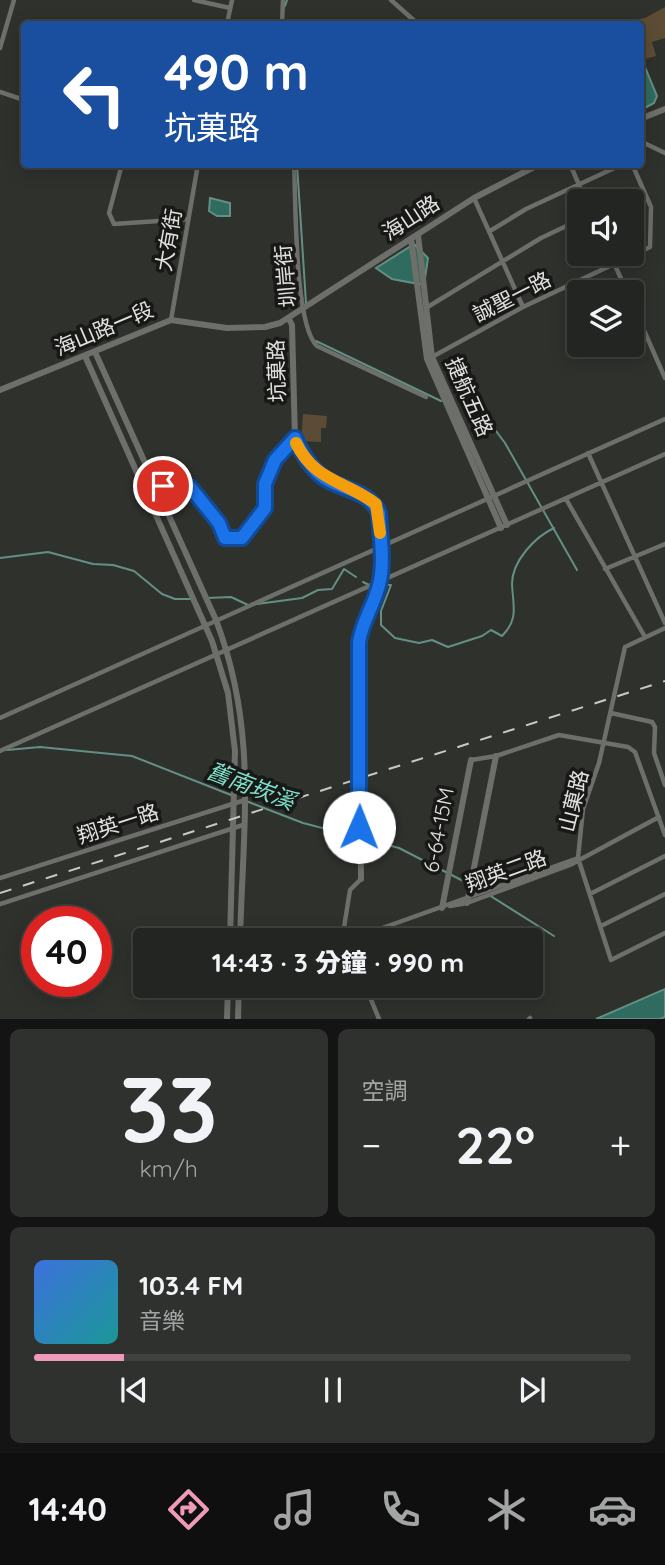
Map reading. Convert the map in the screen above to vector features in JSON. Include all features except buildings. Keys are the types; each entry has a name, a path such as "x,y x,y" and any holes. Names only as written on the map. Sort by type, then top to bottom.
{"street":[{"path":"0,48 13,0"},
{"path":"194,0 230,8"},
{"path":"228,21 232,0"},
{"path":"282,21 284,0"},
{"path":"391,0 415,21"},
{"path":"0,92 21,99"},
{"path":"644,117 665,109"},
{"path":"644,143 665,153"},
{"path":"121,168 110,213 114,225 188,219"},
{"name":"大有街","path":"171,320 197,168"},
{"name":"圳岸街","path":"294,168 307,335 317,346 426,397"},
{"name":"海山路","path":"304,308 474,198 532,168"},
{"path":"572,168 580,189"},
{"path":"490,231 526,209 614,168"},
{"path":"634,168 643,189"},
{"name":"誠聖一路","path":"644,192 651,207 650,247 644,250"},
{"path":"474,198 523,307"},
{"path":"426,309 541,238 567,226"},
{"name":"捷航五路","path":"415,237 430,358"},
{"name":"捷航五路","path":"415,237 430,358 504,526"},
{"name":"誠聖一路","path":"430,358 523,307 610,266"},
{"name":"海山路一段","path":"0,390 171,320 253,328 289,319 304,308"},
{"name":"坑菓路","path":"289,319 292,325 296,401 295,438"},
{"path":"644,330 665,378"},
{"path":"94,352 216,620 227,650 243,719 246,800 240,928"},
{"path":"85,356 205,625 228,693 233,732 234,804 230,928"},
{"path":"0,718 665,419"},
{"path":"163,486 190,487 219,523 225,538 242,538 265,508 265,484 275,460 295,438 320,475 362,494 376,504 381,547 380,582 371,610 361,627 359,642 361,879 350,890 344,928"},
{"path":"566,499 645,637 665,626 588,453"},
{"path":"0,751 665,454"},
{"path":"605,569 665,544"},
{"name":"山菓路","path":"645,637 625,647 604,744 583,809 578,858 611,960 665,933"},
{"path":"611,713 652,722 655,727 654,753 665,785"},
{"path":"471,760 496,757 559,735 628,747 635,752 665,835"},
{"path":"467,899 496,757"},
{"name":"6-64-15M","path":"442,908 471,760"},
{"name":"翔英一路","path":"0,878 246,800"},
{"name":"翔英二路","path":"384,928 570,865 578,858 659,817"},
{"name":"翔英一路","path":"0,904 243,825"},
{"path":"590,894 665,856"},
{"path":"601,926 665,894"},
{"path":"227,1019 228,998"},
{"path":"238,1019 239,998"},
{"path":"370,998 379,1019"}],"shaded area":[{"path":"665,7 665,38 652,42 656,56 644,59 644,21 630,21 645,18"},
{"path":"644,67 657,96 654,103 644,108"},
{"path":"210,198 230,203 230,216 217,216 209,211"},
{"path":"414,244 428,258 424,285 392,279 376,268"},
{"path":"303,414 327,416 326,428 321,428 321,442 301,441"},
{"path":"665,989 665,1017 596,1019"}],"waterway":[{"path":"285,6 287,0"},
{"path":"297,168 306,303"},
{"path":"316,341 441,401"},
{"path":"470,415 496,431 505,443 577,570"},
{"path":"381,585 391,585 381,611 381,625 395,638 419,643 432,640 448,647 482,636 491,630 502,636 513,618 512,584 516,567 532,544 554,528"},
{"path":"0,558 48,552 93,564 113,565 134,571 162,594 175,599 191,599"},
{"path":"257,604 302,598 318,590 332,589 344,569 356,577"},
{"path":"363,582 369,585"},
{"path":"207,598 231,597 248,605"},
{"name":"舊南崁溪","path":"7,750 40,747 132,756 231,795"},
{"name":"舊南崁溪","path":"246,801 303,823 357,837"},
{"name":"舊南崁溪","path":"362,838 399,848 469,884"},
{"name":"舊南崁溪","path":"489,895 554,936"}],"railway":[{"path":"0,893 665,681"}],"slow traffic":[{"path":"296,443 320,475 362,494 376,504 380,533"}],"route":[{"path":"163,486 168,489 181,485 190,487 219,523 225,538 242,538 265,508 265,484 275,460 295,438 298,447 320,475 362,494 376,504 381,547 380,582 371,610 361,627 359,642 359,827"}]}
